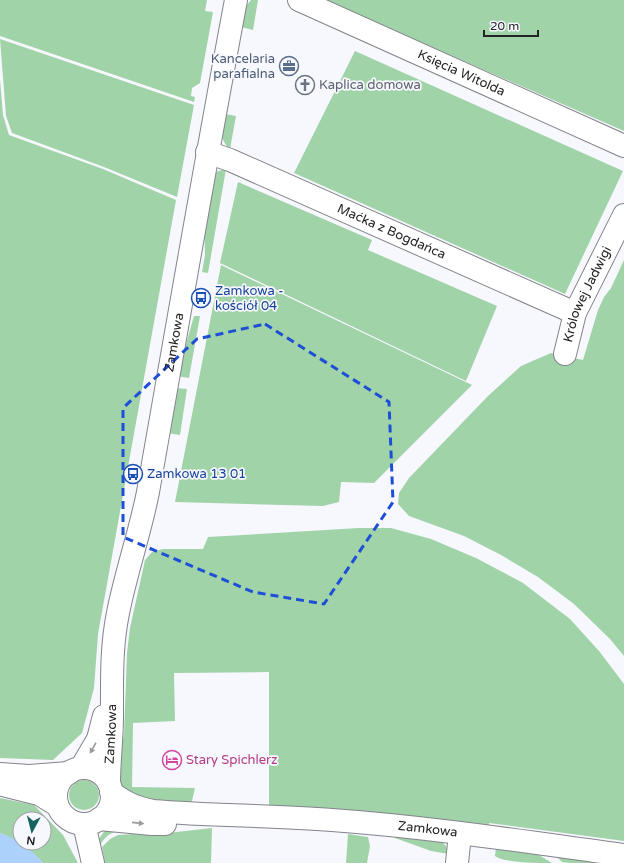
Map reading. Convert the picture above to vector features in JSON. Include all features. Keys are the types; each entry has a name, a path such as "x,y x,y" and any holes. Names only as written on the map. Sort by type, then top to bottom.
{"street":[{"name":"Zamkowa","path":"236,0 207,152 147,495 118,614 113,651 112,718 109,767 110,788 124,802 153,812 334,820 624,855"},
{"name":"Księcia Witolda","path":"299,0 624,146"},
{"name":"Maćka z Bogdańca","path":"207,152 230,160 575,313"},
{"name":"Królowej Jadwigi","path":"565,354 575,313 624,215"},
{"name":"Zamkowa","path":"75,770 98,739 112,683"},
{"path":"0,774 29,776 75,770 90,769 98,772 104,777 110,788 111,802 106,812 91,822 70,820 60,811 57,805 56,790 59,784 75,770"},
{"path":"0,784 39,794 57,805"},
{"name":"Zamkowa","path":"91,822 152,824 230,815"},
{"path":"91,822 93,863"},
{"path":"457,863 460,834"}],"highlighted area":[{"path":"265,324 389,402 393,502 324,604 253,592 123,537 123,408 197,339"}],"green space":[{"path":"0,0 207,0 205,11 213,12 200,83 192,88 191,96 195,97 194,102 0,36"},
{"path":"251,0 258,0 253,30 241,27 243,10"},
{"path":"324,0 624,0 624,131"},
{"path":"0,39 194,105 177,197 104,167 12,133 6,116"},
{"path":"355,51 623,171 565,294 294,173"},
{"path":"0,79 3,115 9,135 103,169 176,200 98,634 94,688 82,733 53,760 0,758"},
{"path":"225,114 236,116 230,149 222,137"},
{"path":"226,169 208,273 202,272 205,255 204,216 214,175 218,171"},
{"path":"238,182 372,240 368,250 497,306 466,381 220,263"},
{"path":"624,260 624,656 610,639 574,604 538,577 501,555 464,536 409,516 398,504 399,493 409,478 488,396 521,366 551,353 583,360 598,310 604,297 611,288"},
{"path":"221,265 472,385 374,483 341,482 339,502 323,506 175,502"},
{"path":"194,316 200,316 189,378 177,376"},
{"path":"175,388 187,389 180,435 167,433"},
{"path":"359,528 391,528 431,539 476,558 523,583 570,619 599,651 624,684 624,841 489,823 488,829 269,807 269,672 174,673 175,721 133,723 132,787 195,788 192,801 188,803 156,804 127,793 122,786 120,777 120,757 124,734 127,653 130,628 145,560 152,552 163,549 203,549 208,537"},
{"path":"84,780 90,781 98,789 98,801 90,809 84,810 78,809 70,801 69,795 70,789 78,781"},
{"path":"0,798 34,805 40,811 12,811 12,839 0,833"},
{"path":"52,824 63,835 78,863 43,863 31,851 52,851"},
{"path":"212,828 211,863 105,863 102,847 110,839 118,835 150,835"},
{"path":"105,830 126,830 111,834 105,838 100,845 99,839"},
{"path":"348,834 368,837 370,846 367,863 346,863"},
{"path":"396,834 442,842 446,846 449,854 431,851 395,838"},
{"path":"496,847 534,852 552,863 506,860 495,856"},
{"path":"555,855 618,863 562,862"}],"water":[{"path":"0,833 12,838 12,851 31,851 43,863 0,863"}],"place":[{"name":"Kancelaria parafialna","path":"289,66"},
{"name":"Kaplica domowa","path":"305,85"},
{"name":"Zamkowa - kościół 04","path":"201,298"},
{"name":"Zamkowa 13 01","path":"133,474"},
{"name":"Stary Spichlerz","path":"172,760"}]}
